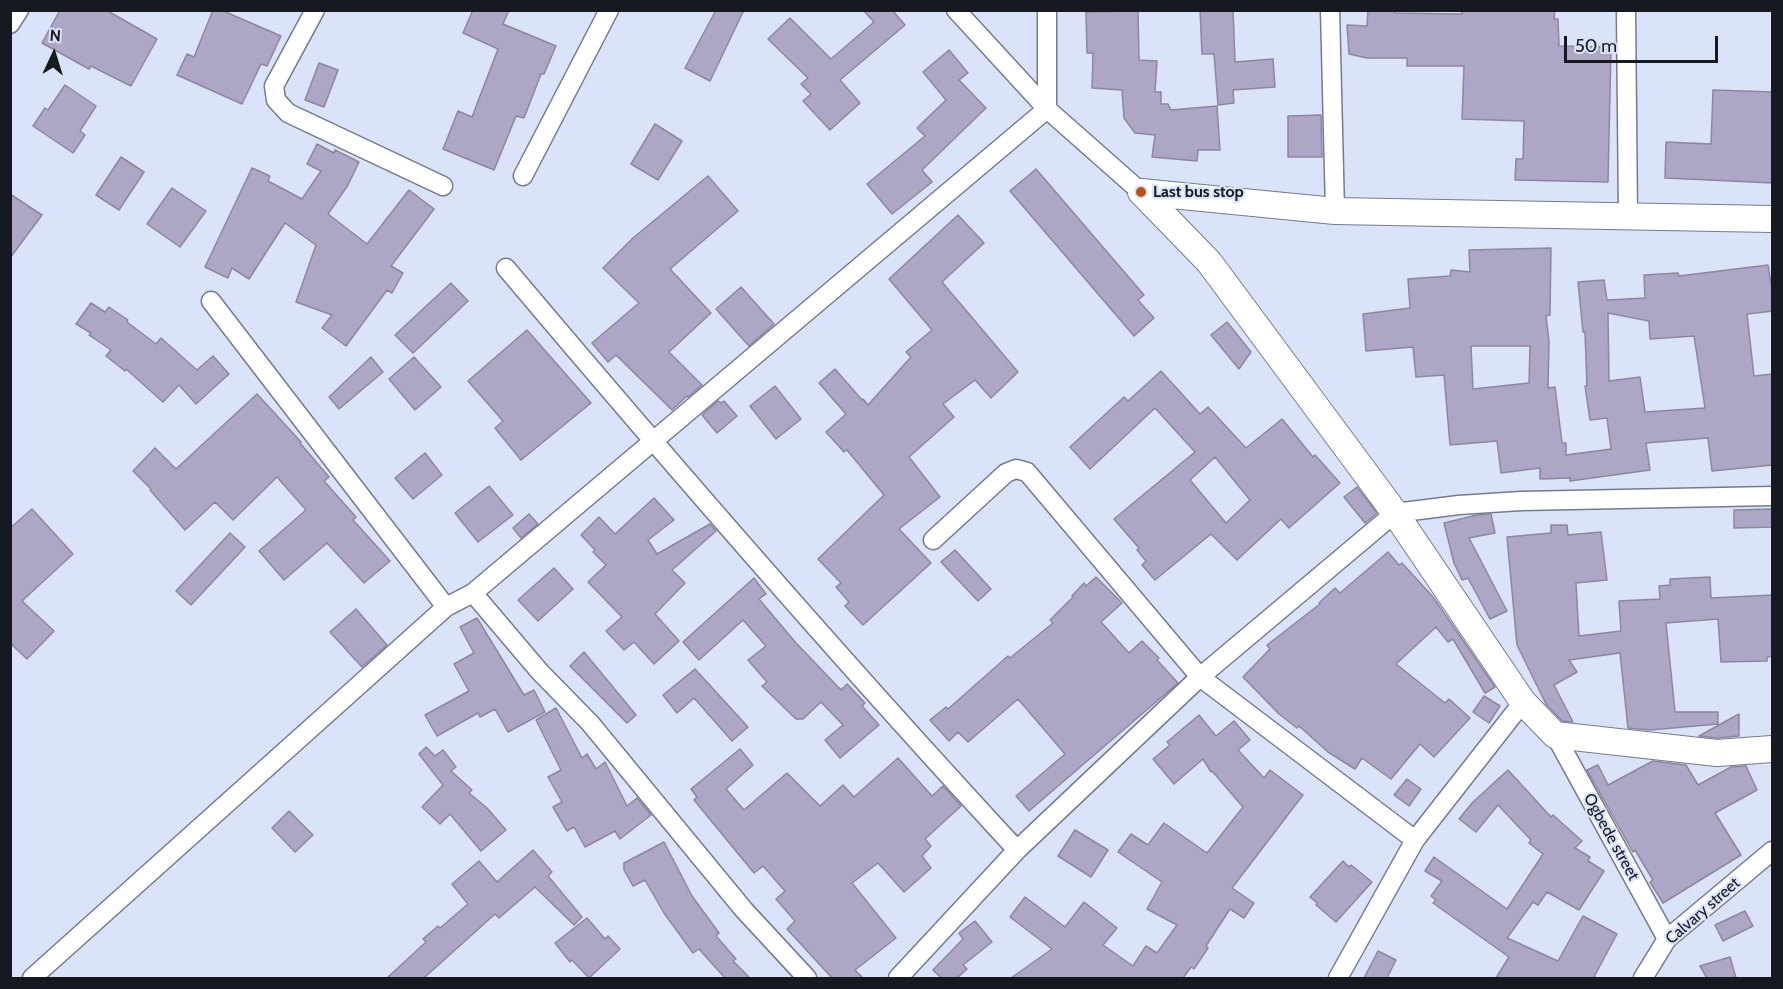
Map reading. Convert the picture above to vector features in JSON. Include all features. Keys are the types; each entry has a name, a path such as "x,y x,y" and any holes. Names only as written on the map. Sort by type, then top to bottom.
{"street":[{"path":"10,24 19,10"},
{"path":"315,10 274,86 276,100 288,113 443,186"},
{"path":"523,176 609,10"},
{"path":"956,10 1047,110 1141,192 1209,262 1395,513 1523,702 1555,735 1717,753 1773,749"},
{"path":"1047,10 1047,110"},
{"path":"1330,10 1335,211"},
{"path":"1626,10 1628,217"},
{"path":"32,978 446,607 473,593 854,270 1047,110"},
{"path":"1141,192 1335,211 1773,219"},
{"path":"506,268 653,442 927,753 1017,850"},
{"path":"211,301 446,607"},
{"path":"933,540 1006,473 1016,469 1027,472 1200,677 1414,840"},
{"path":"898,978 1017,850 1200,677 1395,513 1459,505 1521,501 1773,496"},
{"path":"473,593 540,672 590,723 744,910 807,978"},
{"path":"1338,978 1414,840 1523,702"},
{"name":"Ogbede street","path":"1555,735 1667,939"},
{"name":"Calvary street","path":"1643,978 1667,939 1773,851"}],"building":[{"path":"60,10 106,10 157,39 131,86 91,66 89,69 42,43"},
{"path":"213,10 221,10 281,36 267,66 261,64 242,104 177,75 187,54 194,57"},
{"path":"473,10 509,10 503,24 556,46 544,74 541,74 524,118 516,116 494,170 443,149 458,111 472,117 498,49 463,33"},
{"path":"716,10 744,10 710,81 685,68"},
{"path":"863,10 892,10 905,25 840,80 860,103 830,130 803,101 811,94 801,84 808,78 768,39 790,18 831,59 874,22"},
{"path":"1200,10 1233,10 1235,62 1273,59 1275,87 1233,90 1234,103 1218,105 1214,54 1202,54"},
{"path":"1368,10 1395,10 1395,13 1462,14 1462,10 1555,10 1554,19 1558,19 1559,46 1611,47 1608,182 1515,180 1516,159 1523,159 1524,121 1462,119 1464,66 1407,66 1407,58 1367,58 1349,54 1347,25 1367,26"},
{"path":"1138,11 1139,60 1157,61 1155,92 1161,92 1161,104 1168,104 1171,110 1217,106 1220,150 1198,150 1197,161 1152,157 1155,135 1135,133 1124,118 1122,90 1092,88 1093,53 1087,53 1086,12"},
{"path":"949,50 968,73 959,80 986,108 922,170 932,182 892,214 867,184 925,136 917,128 946,100 923,72"},
{"path":"319,63 338,70 324,107 305,100"},
{"path":"65,85 96,106 80,131 85,135 73,153 33,126 45,108 48,110"},
{"path":"1713,90 1773,92 1773,183 1665,178 1666,142 1711,144"},
{"path":"1321,115 1322,157 1288,157 1288,116"},
{"path":"655,124 682,141 658,180 631,164"},
{"path":"317,144 359,162 348,185 328,214 367,244 409,190 434,209 391,266 403,273 392,293 387,290 346,346 322,328 332,315 296,302 316,245 285,223 249,279 232,268 228,278 205,267 252,168 270,176 268,181 302,199 321,171 307,164"},
{"path":"121,157 144,172 119,210 96,195"},
{"path":"1036,169 1144,295 1138,300 1154,318 1134,336 1010,191"},
{"path":"708,176 738,211 670,269 711,313 669,352 702,385 672,410 616,355 608,362 592,343 639,303 603,268 633,238"},
{"path":"172,188 206,211 180,247 147,224"},
{"path":"10,194 42,215 10,258"},
{"path":"958,215 984,243 942,282 1018,372 991,398 975,380 943,404 954,417 909,457 940,497 899,529 931,563 863,625 845,606 849,602 836,587 841,583 818,559 884,495 847,450 844,452 826,432 846,414 819,383 835,369 868,405 911,357 906,352 932,330 889,279"},
{"path":"1551,248 1550,315 1546,316 1549,341 1548,388 1555,387 1562,443 1566,443 1566,455 1611,449 1607,418 1590,420 1585,386 1587,386 1585,332 1583,332 1578,282 1604,280 1607,300 1645,298 1644,275 1678,273 1679,276 1768,265 1773,311 1747,314 1754,376 1773,374 1773,465 1712,471 1708,438 1646,443 1650,470 1570,481 1570,478 1540,479 1540,468 1501,473 1497,441 1450,445 1444,375 1416,377 1413,347 1366,351 1363,314 1410,308 1408,279 1450,276 1451,270 1470,272 1469,250","holes":["1608,313 1649,321 1650,339 1694,336 1705,408 1645,412 1640,377 1609,381","1471,346 1530,346 1529,383 1473,389"]},
{"path":"451,283 468,301 413,353 395,335"},
{"path":"741,287 774,324 749,346 716,309"},
{"path":"91,303 105,312 109,307 156,344 161,338 197,370 213,356 229,374 196,404 179,385 163,402 126,369 125,371 106,356 111,350 76,324"},
{"path":"1227,322 1251,352 1239,369 1211,335"},
{"path":"527,330 591,403 521,460 495,428 503,421 468,381"},
{"path":"371,357 383,372 339,409 329,397"},
{"path":"414,357 441,387 415,410 389,379"},
{"path":"1161,371 1200,414 1208,407 1246,448 1282,419 1313,457 1315,455 1340,483 1289,528 1281,519 1237,560 1211,534 1155,580 1142,565 1146,561 1137,550 1139,548 1114,519 1195,452 1155,408 1090,469 1070,447 1124,397 1128,401","holes":["1215,457 1250,500 1226,523 1190,480"]},
{"path":"775,386 801,419 776,439 750,406"},
{"path":"257,394 329,477 324,481 356,517 353,520 390,561 364,583 327,543 284,580 259,551 306,510 277,477 233,520 215,502 185,530 133,471 155,448 176,469"},
{"path":"718,401 721,403 724,401 737,416 717,433 702,415"},
{"path":"425,453 442,475 413,499 395,478"},
{"path":"489,486 513,515 478,542 455,513"},
{"path":"1357,487 1377,513 1365,523 1344,497"},
{"path":"654,498 674,520 648,540 657,554 710,524 716,531 672,570 685,583 655,614 679,641 654,664 634,642 624,650 606,631 622,617 588,582 606,565 581,535 599,517 615,534"},
{"path":"32,509 73,554 22,601 54,631 27,659 10,643 10,528"},
{"path":"1773,509 1773,527 1734,528 1734,510"},
{"path":"529,514 538,524 521,538 513,528"},
{"path":"1491,514 1495,533 1469,538 1507,611 1490,619 1468,578 1462,580 1454,563 1444,523"},
{"path":"1551,525 1567,525 1568,535 1601,532 1607,580 1576,583 1579,636 1621,631 1619,601 1660,599 1659,586 1670,585 1670,579 1710,577 1711,598 1773,595 1773,656 1767,657 1767,661 1721,662 1718,619 1666,623 1675,712 1718,712 1718,724 1650,730 1628,728 1620,653 1569,660 1577,672 1554,685 1573,722 1562,721 1546,704 1517,645 1507,537 1551,533"},
{"path":"230,533 245,547 191,605 176,591"},
{"path":"955,550 991,589 978,601 941,562"},
{"path":"1388,552 1399,565 1402,563 1433,597 1495,687 1485,693 1453,639 1448,642 1436,627 1396,664 1445,703 1449,699 1470,718 1434,757 1420,744 1391,779 1362,758 1355,769 1328,752 1299,726 1297,728 1279,714 1243,677 1270,649 1267,645 1320,604 1335,588 1340,593"},
{"path":"554,568 573,589 538,621 518,600"},
{"path":"1096,577 1122,603 1101,622 1129,653 1142,641 1159,658 1157,660 1178,683 1029,811 1016,796 1065,754 1018,699 968,742 958,732 949,741 930,720 946,707 948,709 1008,656 1010,658 1053,623 1050,620 1084,583 1086,586"},
{"path":"754,578 766,594 759,599 796,643 841,690 847,684 865,703 862,706 879,725 840,758 825,740 843,725 821,702 803,719 796,719 762,686 767,682 748,660 766,646 743,620 699,660 683,642"},
{"path":"356,609 387,645 362,667 330,632"},
{"path":"477,618 524,695 534,690 545,712 508,732 495,709 480,717 478,713 437,736 425,715 469,691 454,664 474,653 460,627"},
{"path":"584,652 636,715 627,723 570,666"},
{"path":"695,669 748,727 732,741 694,698 677,713 663,695"},
{"path":"1484,696 1500,706 1489,723 1473,712"},
{"path":"556,708 582,758 587,754 596,769 605,762 627,806 637,798 651,815 620,839 615,831 585,847 574,827 567,831 553,807 562,802 548,777 561,770 536,720"},
{"path":"1739,714 1739,736 1717,738 1699,736"},
{"path":"1199,715 1216,736 1234,721 1250,740 1238,750 1264,778 1270,770 1303,795 1232,888 1254,903 1244,918 1230,909 1194,969 1191,967 1183,978 1011,978 1052,949 1010,917 1025,897 1065,927 1084,902 1117,928 1103,945 1133,966 1146,946 1157,953 1177,925 1147,909 1162,882 1118,852 1131,834 1148,845 1164,823 1207,853 1243,807 1211,772 1203,759 1174,784 1153,759 1170,745 1167,742"},
{"path":"426,747 435,756 443,750 456,767 451,771 472,790 469,793 487,808 506,830 481,851 450,814 440,824 422,807 443,785 419,754"},
{"path":"740,749 753,765 726,789 744,810 787,773 820,806 843,785 854,797 898,758 932,796 943,786 961,806 925,839 931,846 922,856 931,868 904,892 878,863 852,883 896,938 855,970 863,978 832,978 787,929 795,921 776,899 785,891 763,866 754,873 694,800 697,797 691,789"},
{"path":"1653,761 1686,765 1698,785 1731,767 1746,766 1757,790 1715,813 1741,855 1663,903 1650,882 1653,880 1635,850 1633,852 1587,770 1598,765 1608,785"},
{"path":"1508,770 1551,817 1553,815 1582,841 1575,848 1590,857 1588,861 1604,871 1579,910 1547,892 1538,905 1533,902 1507,938 1558,961 1583,916 1617,934 1594,977 1597,978 1496,978 1509,957 1433,903 1436,900 1431,896 1442,881 1425,871 1434,857 1507,909 1543,854 1529,843 1531,840 1498,805 1476,832 1459,819 1473,802"},
{"path":"1407,779 1421,789 1409,806 1394,795"},
{"path":"289,811 313,835 295,852 272,828"},
{"path":"1075,830 1108,850 1091,877 1058,856"},
{"path":"664,842 692,896 719,933 716,936 736,959 733,961 750,978 725,978 699,949 693,953 664,913 645,880 633,886 624,870 624,863"},
{"path":"533,850 552,872 548,876 582,917 574,925 535,887 499,918 495,914 424,978 387,978 426,942 423,939 468,904 452,884 479,861 497,882"},
{"path":"1343,861 1372,882 1336,922 1310,897"},
{"path":"1745,911 1753,926 1723,941 1715,925"},
{"path":"587,918 605,939 608,936 620,949 589,978 572,960 570,962 555,943"},
{"path":"975,921 992,942 963,965 967,969 957,978 941,978 933,970 963,939 959,933"},
{"path":"1378,951 1396,960 1387,978 1364,978"},
{"path":"1730,957 1736,978 1707,978 1700,966"}],"place":[{"name":"Last bus stop","path":"1141,192"}]}
